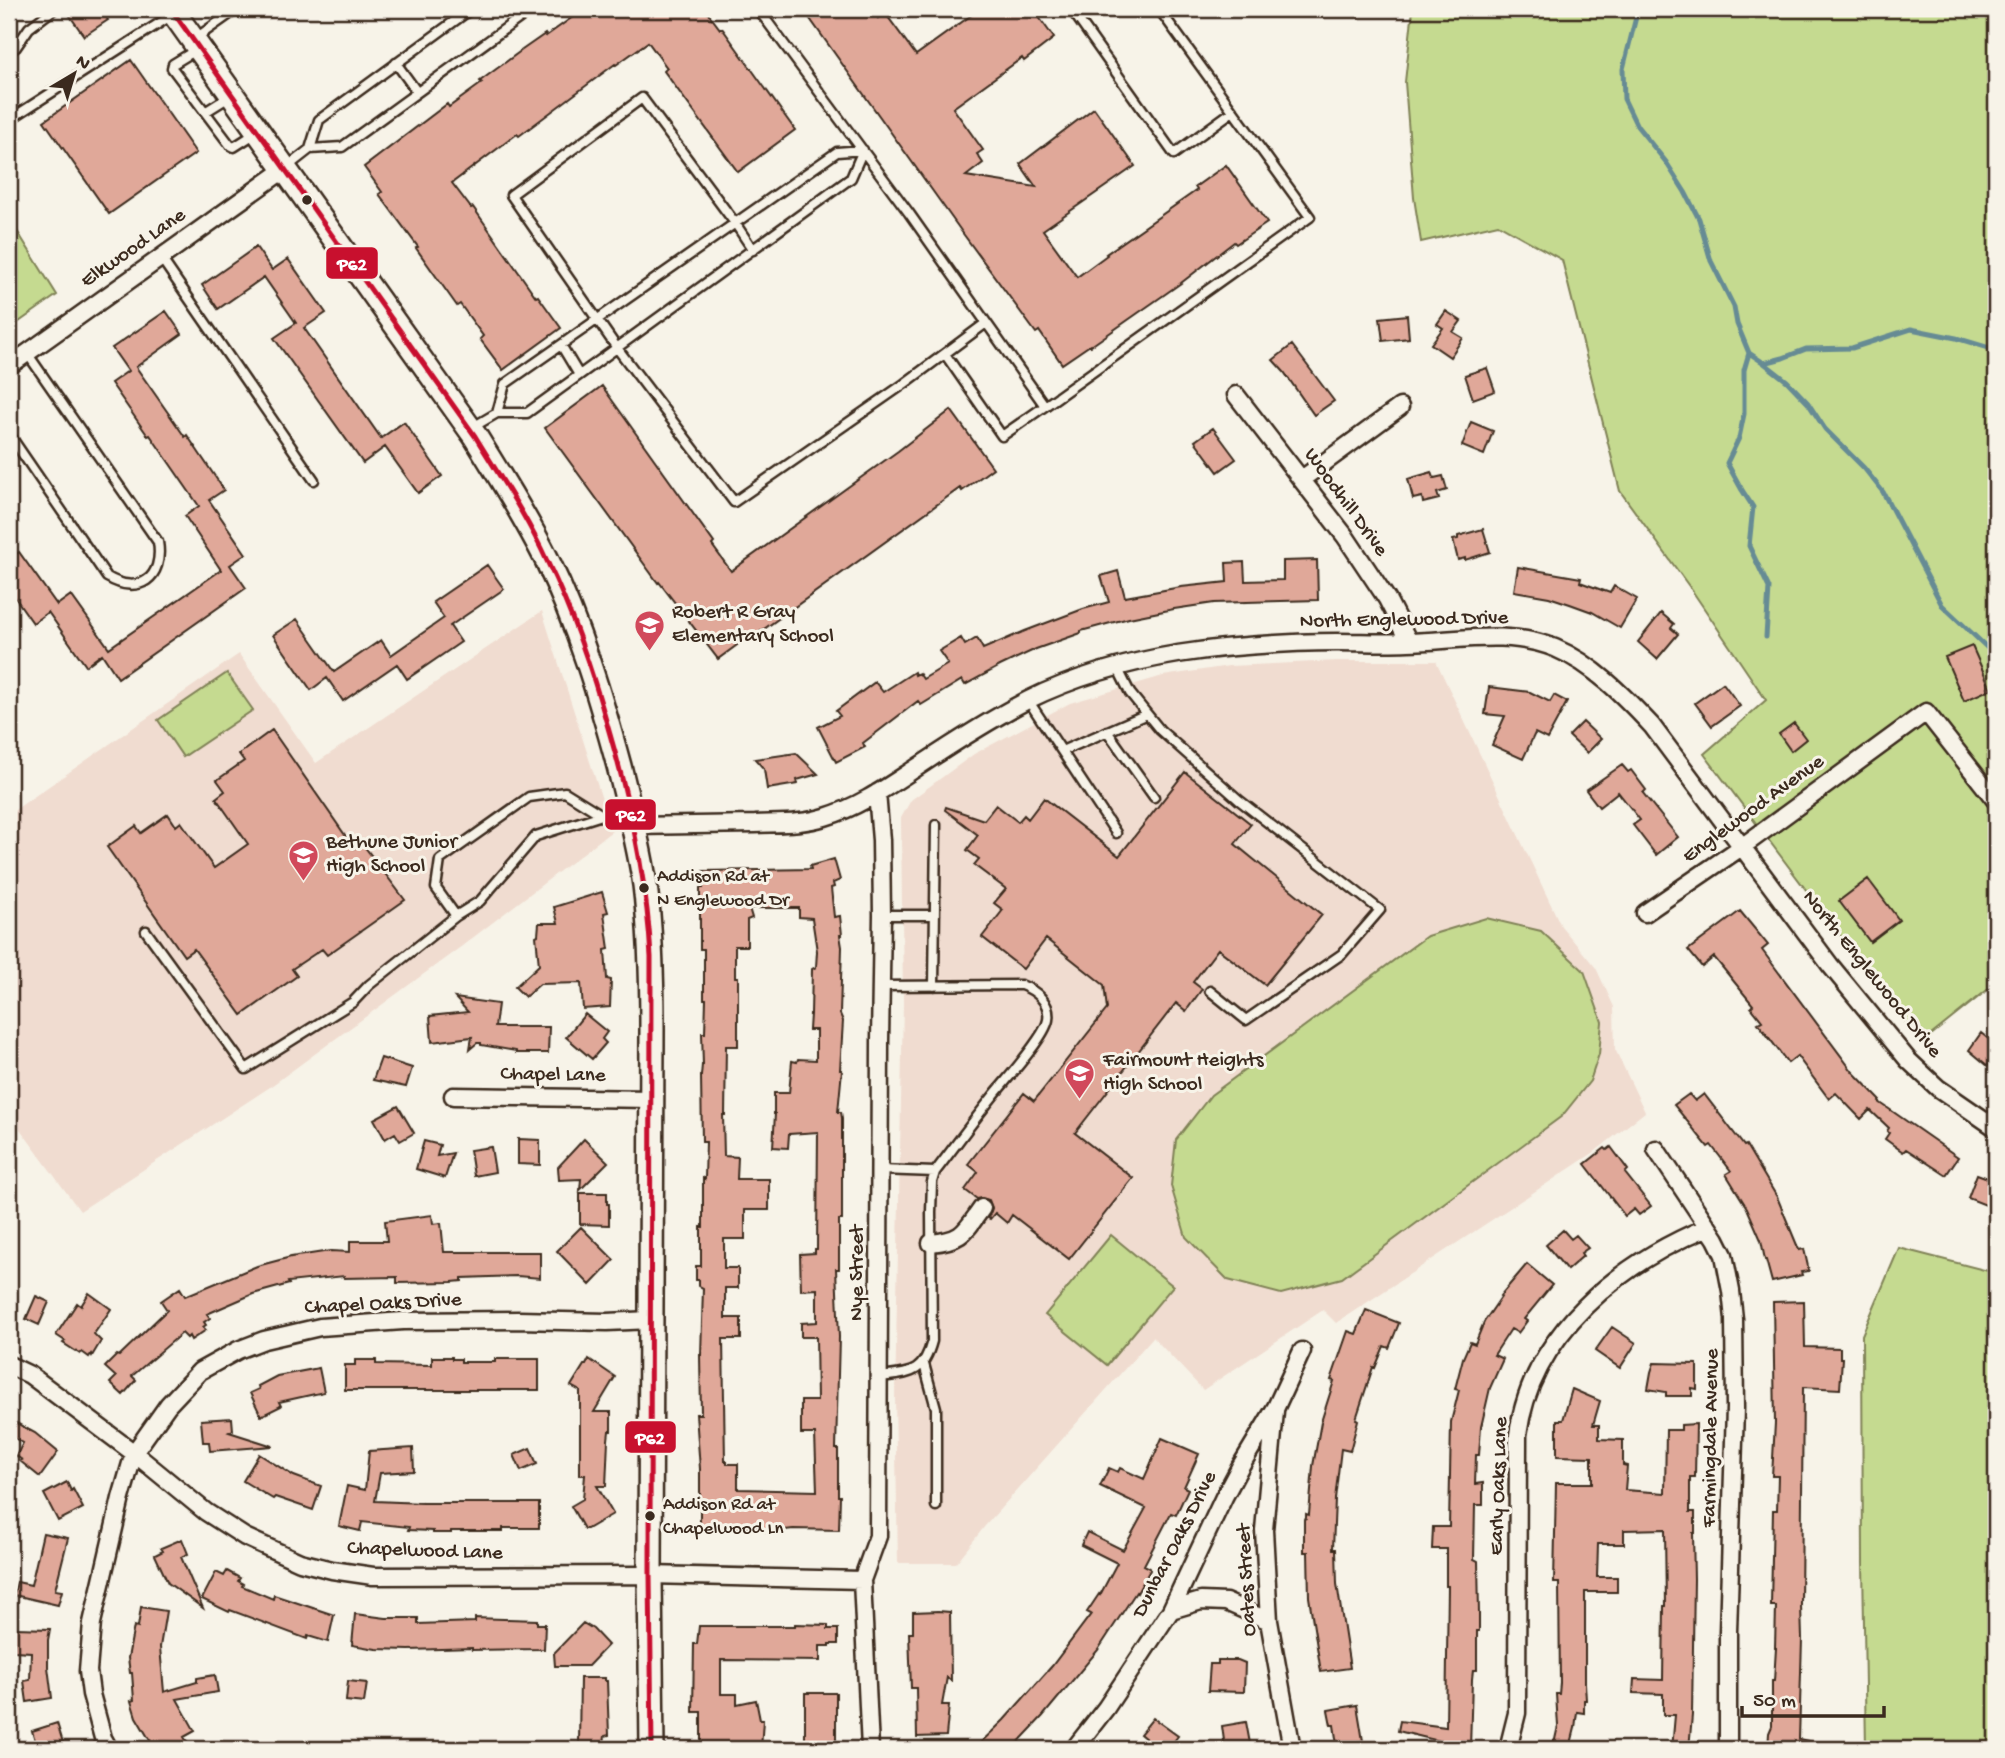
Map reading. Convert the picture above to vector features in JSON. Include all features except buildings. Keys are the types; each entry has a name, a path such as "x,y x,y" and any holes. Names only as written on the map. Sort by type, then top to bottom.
{"street":[{"path":"173,11 470,429 511,495 547,561 577,632 603,705 632,818 645,886 650,940 652,1749"},
{"name":"Elkwood Lane","path":"9,366 285,169"},
{"name":"Woodhill Drive","path":"1236,395 1303,479 1368,569 1387,598 1409,642"},
{"path":"1303,479 1400,407"},
{"name":"North Englewood Drive","path":"632,818 804,821 840,812 857,806 953,743 1028,700 1073,681 1157,657 1249,646 1486,637 1553,647 1602,678 1652,726 1830,965 1908,1060 1938,1088 1996,1128"},
{"name":"Englewood Avenue","path":"1645,913 1743,846 1926,712 1996,801"},
{"name":"Nye Street","path":"870,1749 862,1580 878,1536 882,915 877,793"},
{"name":"Chapel Lane","path":"453,1096 652,1099"},
{"name":"Farmingdale Avenue","path":"1656,1149 1708,1227 1724,1255 1729,1273 1734,1319 1735,1408 1728,1632 1728,1749"},
{"path":"931,1243 951,1241 961,1235 982,1208"},
{"name":"Early Oaks Lane","path":"1508,1749 1517,1713 1518,1435 1526,1398 1554,1344 1592,1299 1632,1267 1680,1239 1708,1227"},
{"name":"Chapel Oaks Drive","path":"109,1749 103,1738 91,1694 88,1671 92,1623 121,1498 134,1454 162,1412 200,1371 238,1350 289,1333 357,1323 651,1320"},
{"name":"Dunbar Oaks Drive","path":"1073,1749 1106,1708 1171,1609 1234,1477 1276,1408 1302,1350"},
{"name":"Chapelwood Lane","path":"9,1365 30,1375 206,1512 245,1537 300,1562 373,1576 650,1575 862,1580"},
{"name":"Oates Street","path":"1276,1408 1264,1530 1269,1621 1292,1749"},
{"path":"1171,1609 1201,1601 1226,1602 1269,1621"}],"lane":[{"path":"9,52 16,47 29,28 54,9"},
{"path":"237,9 173,64 172,68 230,145 234,147 258,131"},
{"path":"285,169 310,149 319,120 471,9"},
{"path":"310,149 342,147 532,9"},
{"path":"758,9 863,150 1045,406"},
{"path":"1071,9 1174,154 1233,111"},
{"path":"945,354 1002,436 1310,218 1160,9"},
{"path":"9,120 173,11"},
{"path":"396,64 417,92"},
{"path":"205,112 233,95"},
{"path":"753,250 642,98 511,195 617,348 734,502 986,323"},
{"path":"497,413 505,384 837,152 863,150"},
{"path":"470,429 497,413 527,413 851,178 863,150"},
{"path":"160,257 314,481"},
{"path":"561,345 579,375"},
{"path":"9,434 107,578 120,585 136,585 148,580 160,557 158,542 27,353"},
{"path":"1117,667 1130,693 1160,730 1239,800 1380,910 1342,954 1246,1020 1210,991"},
{"path":"1028,700 1116,833"},
{"path":"1062,751 1147,714"},
{"path":"1107,731 1154,797"},
{"path":"456,916 436,888 440,859 529,797 565,792 601,815"},
{"path":"146,930 246,1069 353,1002 369,985 456,916 480,901 536,836 601,815 632,818"},
{"path":"934,986 936,825"},
{"path":"882,915 935,915"},
{"path":"881,986 1021,985 1039,995 1047,1008 1048,1020 1030,1051 935,1172 932,1182 932,1342 924,1364 936,1408 936,1506"},
{"path":"880,1170 935,1172"},
{"path":"880,1377 911,1373 924,1364"}],"shaded area":[{"path":"542,611 612,831 462,946 267,1089 80,1211 9,1114 9,814 239,654 316,763"},
{"path":"1337,661 1436,661 1561,926 1596,968 1614,1007 1615,1049 1645,1112 1593,1153 1336,1323 1323,1310 1203,1390 1153,1337 985,1526 956,1563 898,1563 895,1398 903,1004 901,818 911,800 974,754 1070,703 1163,676 1229,666"}],"green space":[{"path":"1413,9 1996,9 1996,983 1921,1043 1704,754 1766,700 1620,491 1562,260 1498,224 1421,242 1414,198 1405,82"},
{"path":"9,218 57,295 9,329"},
{"path":"227,673 253,710 183,757 158,720"},
{"path":"1486,918 1541,931 1584,971 1602,1022 1599,1054 1590,1081 1562,1116 1342,1278 1281,1294 1228,1280 1186,1237 1171,1186 1176,1140 1211,1095 1427,936"},
{"path":"1111,1235 1173,1286 1107,1365 1045,1315"},
{"path":"1899,1248 1996,1273 1996,1749 1866,1749 1862,1335"}],"waterway":[{"path":"1638,9 1623,69 1624,99 1637,126 1666,162 1699,219 1711,261 1734,307 1737,324 1749,353 1764,363 1806,349 1852,348 1911,329 1996,350"},
{"path":"1749,353 1744,370 1744,414 1739,438 1727,463 1753,507 1749,546 1769,588 1766,637"},
{"path":"1764,363 1787,381 1808,403 1825,429 1864,468 1883,492 1942,605 1996,656"}],"transit line":[{"name":"P62","path":"171,9 475,436 513,497 557,582 574,624 617,759 642,871 651,957 652,1749"}],"place":[{"name":"Robert R Gray Elementary School","path":"649,652"},
{"name":"Bethune Junior High School","path":"303,882"},
{"name":"Addison Rd at N Englewood Dr","path":"644,888"},
{"name":"Fairmount Heights High School","path":"1080,1100"},
{"name":"Addison Rd at Chapelwood Ln","path":"650,1516"}]}
